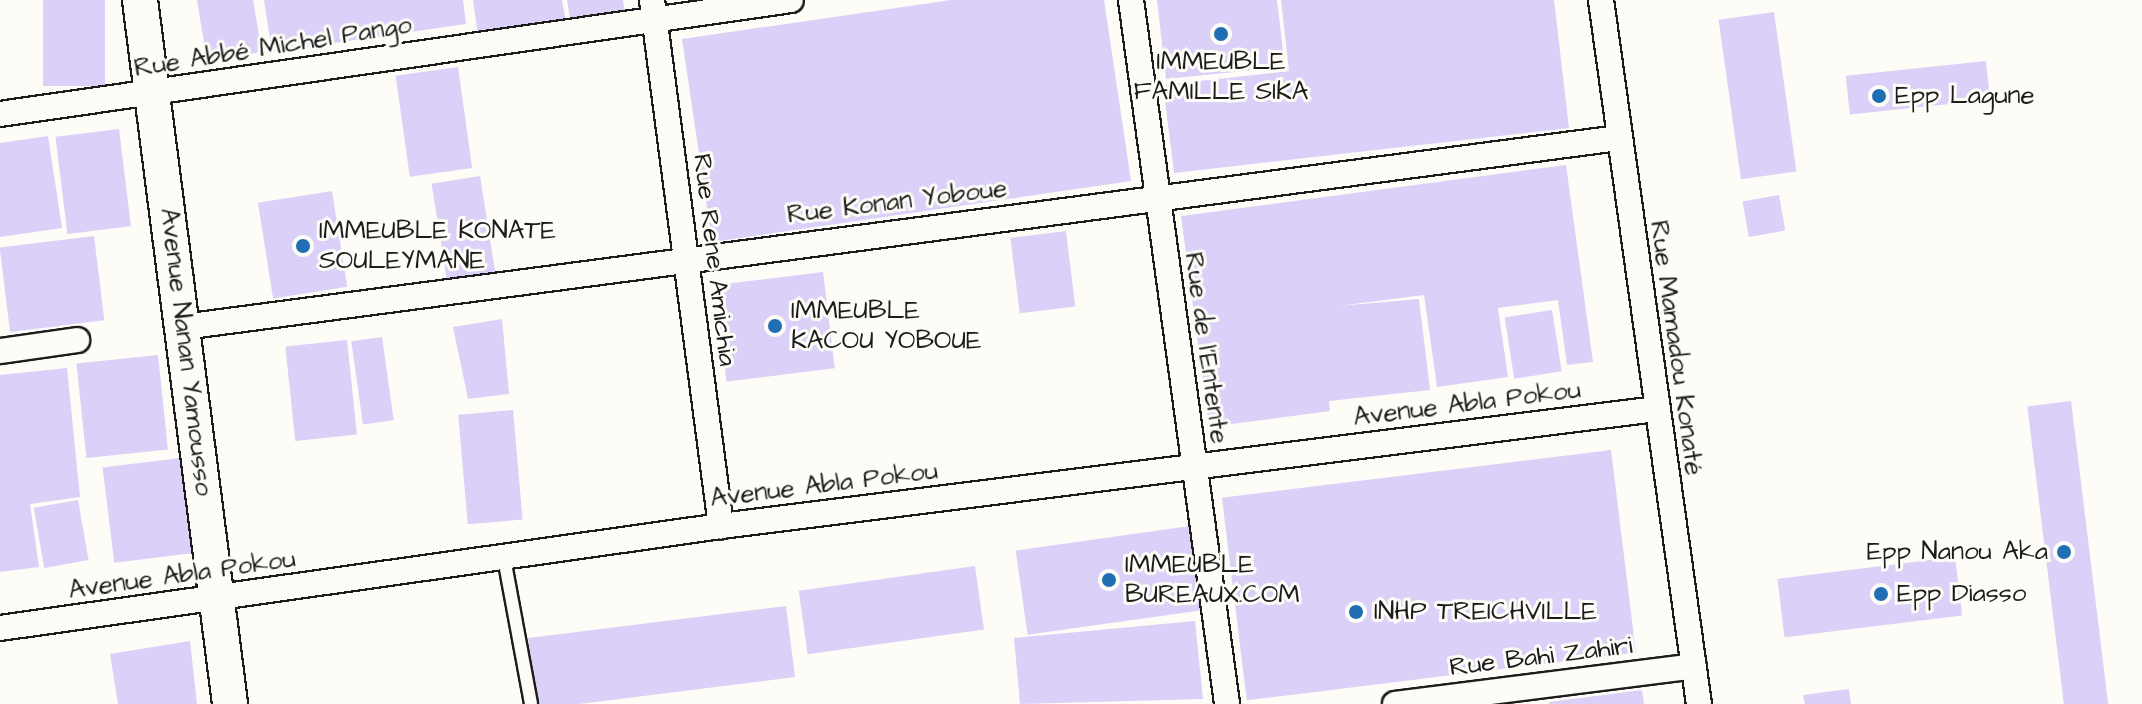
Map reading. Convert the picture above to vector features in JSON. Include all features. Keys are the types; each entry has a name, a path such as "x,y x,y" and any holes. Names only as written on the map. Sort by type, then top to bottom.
{"main road":[{"name":"Avenue Nanan Yamousso","path":"140,0 230,704"}],"street":[{"name":"Rue Abbé Michel Pango","path":"0,114 153,94 653,9 791,0"},
{"name":"Rue de l'Entente","path":"1131,0 1227,704"},
{"name":"Rue Mamadou Konaté","path":"1601,0 1699,704"},
{"name":"Rue Rene Amichia","path":"653,9 721,526"},
{"name":"Rue Konan Yoboue","path":"183,327 686,257 1618,138"},
{"path":"0,351 77,340"},
{"name":"Avenue Abla Pokou","path":"0,628 218,600 721,526 1657,409"},
{"name":"Rue Bahi Zahiri","path":"1395,704 1694,666"}],"lane":[{"path":"504,558 531,704"}],"building":[{"path":"43,0 105,0 105,86 43,86"},
{"path":"197,0 253,0 262,52 207,61"},
{"path":"264,0 463,0 466,24 272,52"},
{"path":"473,0 562,0 566,22 478,35"},
{"path":"567,0 623,0 625,12 570,19"},
{"path":"951,0 1104,0 1131,181 712,242 682,39"},
{"name":"IMMEUBLE FAMILLE SIKA","path":"1157,0 1277,0 1285,67 1166,79"},
{"path":"1281,0 1554,0 1569,128 1174,173 1163,85 1289,71"},
{"path":"1774,12 1796,171 1741,179 1719,20"},
{"path":"1986,61 1990,100 1850,115 1846,76"},
{"path":"458,67 472,168 410,177 396,76"},
{"path":"119,129 131,226 67,234 55,137"},
{"path":"48,136 62,228 0,237 0,143"},
{"path":"1566,165 1593,362 1567,365 1558,300 1498,308 1508,377 1437,387 1424,295 1338,306 1419,299 1430,390 1329,401 1330,411 1209,427 1181,216"},
{"path":"480,176 496,278 448,285 432,184"},
{"name":"IMMEUBLE KONATE SOULEYMANE","path":"332,191 347,287 273,299 258,203"},
{"path":"1779,195 1785,230 1749,237 1743,201"},
{"path":"1066,231 1075,306 1020,313 1010,238"},
{"path":"94,236 104,320 10,332 0,248"},
{"name":"IMMEUBLE KACOU YOBOUE","path":"823,272 835,368 727,382 715,285"},
{"path":"1552,310 1562,371 1514,379 1505,318"},
{"path":"502,319 509,394 468,399 453,327"},
{"path":"382,337 394,420 363,424 351,341"},
{"path":"347,340 357,434 295,441 285,346"},
{"path":"158,355 168,449 86,458 76,364"},
{"path":"67,368 80,497 30,504 39,567 0,572 0,375"},
{"path":"2071,401 2108,704 2064,704 2027,406"},
{"path":"513,410 523,520 468,524 458,415"},
{"path":"1611,450 1636,652 1247,700 1222,498"},
{"path":"180,458 192,553 114,563 103,468"},
{"path":"78,500 89,560 44,568 34,508"},
{"name":"IMMEUBLE BUREAUX.COM","path":"1190,526 1202,610 1028,635 1016,550"},
{"path":"1955,557 1962,616 1785,637 1777,579"},
{"path":"975,566 984,629 808,654 799,591"},
{"path":"786,606 795,677 579,704 537,704 528,638"},
{"path":"1195,621 1203,699 1020,704 1014,638"},
{"path":"190,641 197,704 118,704 110,654"},
{"path":"1849,689 1851,704 1805,704 1803,695"},
{"path":"1642,690 1644,704 1549,704 1549,702"}],"place":[{"name":"IMMEUBLE FAMILLE SIKA","path":"1221,34"},
{"name":"Epp Lagune","path":"1879,96"},
{"name":"IMMEUBLE KONATE SOULEYMANE","path":"303,246"},
{"name":"IMMEUBLE KACOU YOBOUE","path":"775,326"},
{"name":"Epp Nanou Aka","path":"2064,552"},
{"name":"IMMEUBLE BUREAUX.COM","path":"1109,580"},
{"name":"Epp Diasso","path":"1881,594"},
{"name":"INHP TREICHVILLE","path":"1356,612"}]}
